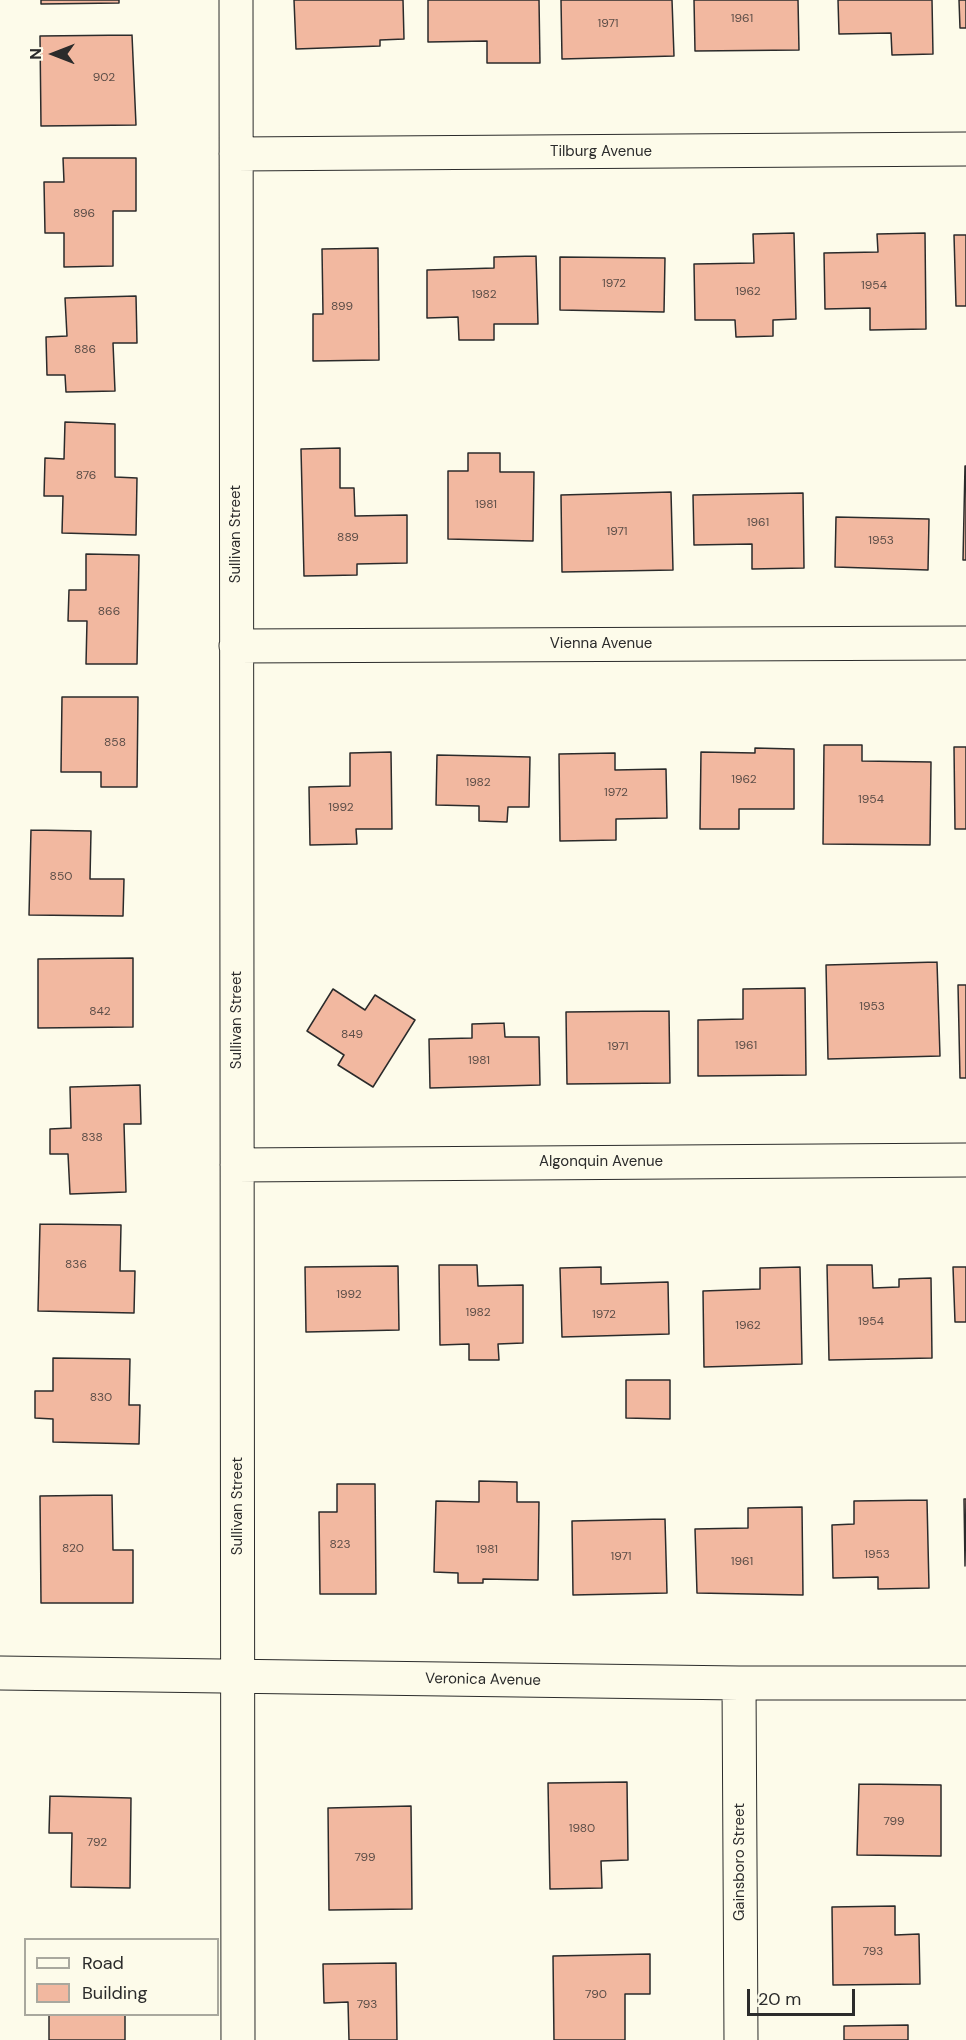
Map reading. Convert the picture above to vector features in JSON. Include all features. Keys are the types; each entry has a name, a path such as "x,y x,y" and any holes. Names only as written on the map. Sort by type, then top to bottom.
{"street":[{"name":"Sullivan Street","path":"236,0 238,2040"},
{"name":"Tilburg Avenue","path":"236,154 966,149"},
{"name":"Vienna Avenue","path":"236,646 966,643"},
{"name":"Algonquin Avenue","path":"237,1165 966,1160"},
{"name":"Veronica Avenue","path":"0,1673 739,1683 966,1683"},
{"name":"Gainsboro Street","path":"739,1683 741,2040"}],"building":[{"path":"41,0 119,0 119,3 41,4"},
{"path":"294,0 403,0 404,39 380,40 380,46 296,49"},
{"path":"428,0 539,0 540,63 487,63 487,41 428,42"},
{"path":"561,0 672,0 674,56 562,59"},
{"path":"694,0 798,0 799,50 695,51"},
{"path":"838,0 932,0 933,54 892,55 891,33 839,34"},
{"path":"959,0 966,0 966,28 960,28"},
{"path":"132,35 136,125 41,126 40,36"},
{"path":"63,158 136,158 136,211 113,211 113,266 64,267 64,233 45,233 44,182 64,182"},
{"path":"794,233 796,319 773,320 773,336 736,337 735,320 695,320 694,264 754,263 753,234"},
{"path":"925,233 926,329 870,330 870,308 825,309 824,253 878,252 877,234"},
{"path":"954,235 966,235 966,306 956,306"},
{"path":"378,248 379,360 313,361 313,314 323,314 322,249"},
{"path":"536,256 538,324 494,324 494,340 459,340 458,317 427,318 427,270 494,268 494,257"},
{"path":"560,257 665,258 664,312 560,310"},
{"path":"136,296 137,343 113,343 115,391 66,392 65,375 47,375 46,337 67,336 65,298"},
{"path":"65,422 115,424 115,477 137,478 136,535 62,533 63,496 44,496 45,458 64,459"},
{"path":"340,448 340,488 354,488 355,516 407,515 407,563 357,564 357,575 304,576 301,449"},
{"path":"468,453 500,453 500,472 534,472 533,541 448,539 448,471 468,471"},
{"path":"965,466 966,560 963,560"},
{"path":"671,492 673,570 562,572 561,495"},
{"path":"803,493 804,568 752,569 752,544 694,545 693,495"},
{"path":"836,517 929,519 928,570 835,567"},
{"path":"86,554 139,555 137,664 86,664 87,621 68,621 69,590 86,590"},
{"path":"62,697 138,697 137,787 101,787 101,772 61,772"},
{"path":"824,745 862,745 862,761 931,762 930,845 823,844"},
{"path":"954,747 966,747 966,829 955,829"},
{"path":"755,748 794,749 794,809 739,809 739,829 700,829 701,752 755,753"},
{"path":"391,752 392,829 356,829 357,844 310,845 309,787 350,786 350,753"},
{"path":"615,753 615,770 666,769 667,818 616,819 616,840 560,841 559,754"},
{"path":"437,755 530,757 529,807 508,807 507,822 479,821 479,806 436,805"},
{"path":"31,830 91,831 90,879 124,879 123,916 29,915"},
{"path":"133,958 133,1027 38,1028 38,959"},
{"path":"937,962 940,1056 828,1059 826,965"},
{"path":"958,985 966,985 966,1078 960,1078"},
{"path":"805,988 806,1075 698,1076 698,1020 743,1019 743,989"},
{"path":"333,989 365,1010 375,995 415,1020 373,1087 338,1065 344,1055 307,1031"},
{"path":"669,1011 670,1083 567,1084 566,1012"},
{"path":"504,1023 505,1037 539,1037 540,1085 430,1088 429,1039 472,1038 472,1024"},
{"path":"140,1085 141,1124 124,1124 126,1192 70,1194 68,1154 50,1154 50,1129 71,1128 70,1087"},
{"path":"40,1224 121,1225 120,1271 135,1271 134,1313 38,1311"},
{"path":"439,1265 477,1265 478,1286 523,1285 523,1343 498,1344 499,1360 469,1360 469,1344 440,1345"},
{"path":"827,1265 872,1265 873,1288 899,1287 899,1279 931,1278 932,1358 829,1360"},
{"path":"398,1266 399,1330 306,1332 305,1267"},
{"path":"601,1267 601,1284 668,1282 669,1334 562,1337 560,1268"},
{"path":"800,1267 802,1364 704,1367 703,1291 760,1289 760,1268"},
{"path":"953,1267 966,1267 966,1322 955,1322"},
{"path":"53,1358 130,1359 129,1405 140,1405 139,1444 53,1442 53,1419 35,1418 35,1391 53,1391"},
{"path":"626,1380 670,1380 670,1419 626,1418"},
{"path":"479,1481 517,1482 517,1502 539,1502 538,1580 483,1579 483,1583 458,1583 458,1573 434,1572 436,1501 479,1502"},
{"path":"337,1484 375,1484 376,1594 320,1594 319,1512 337,1512"},
{"path":"112,1495 113,1550 133,1550 133,1603 41,1603 40,1496"},
{"path":"964,1499 966,1499 965,1566"},
{"path":"927,1500 929,1588 878,1589 878,1577 833,1578 832,1525 854,1524 854,1501"},
{"path":"802,1507 803,1595 697,1593 695,1529 748,1528 748,1508"},
{"path":"665,1519 667,1593 573,1595 572,1521"},
{"path":"627,1782 628,1860 601,1861 602,1888 550,1889 548,1783"},
{"path":"859,1784 941,1785 941,1856 857,1855"},
{"path":"50,1796 131,1798 130,1888 71,1887 72,1833 49,1833"},
{"path":"411,1806 412,1909 329,1910 328,1808"},
{"path":"895,1906 895,1935 919,1934 920,1984 833,1985 832,1907"},
{"path":"650,1954 650,1994 625,1994 625,2040 554,2040 553,1956"},
{"path":"396,1963 397,2040 349,2040 348,2002 324,2003 323,1964"},
{"path":"49,2016 125,2016 125,2040 49,2040"},
{"path":"908,2025 908,2040 844,2040 844,2026"}]}
